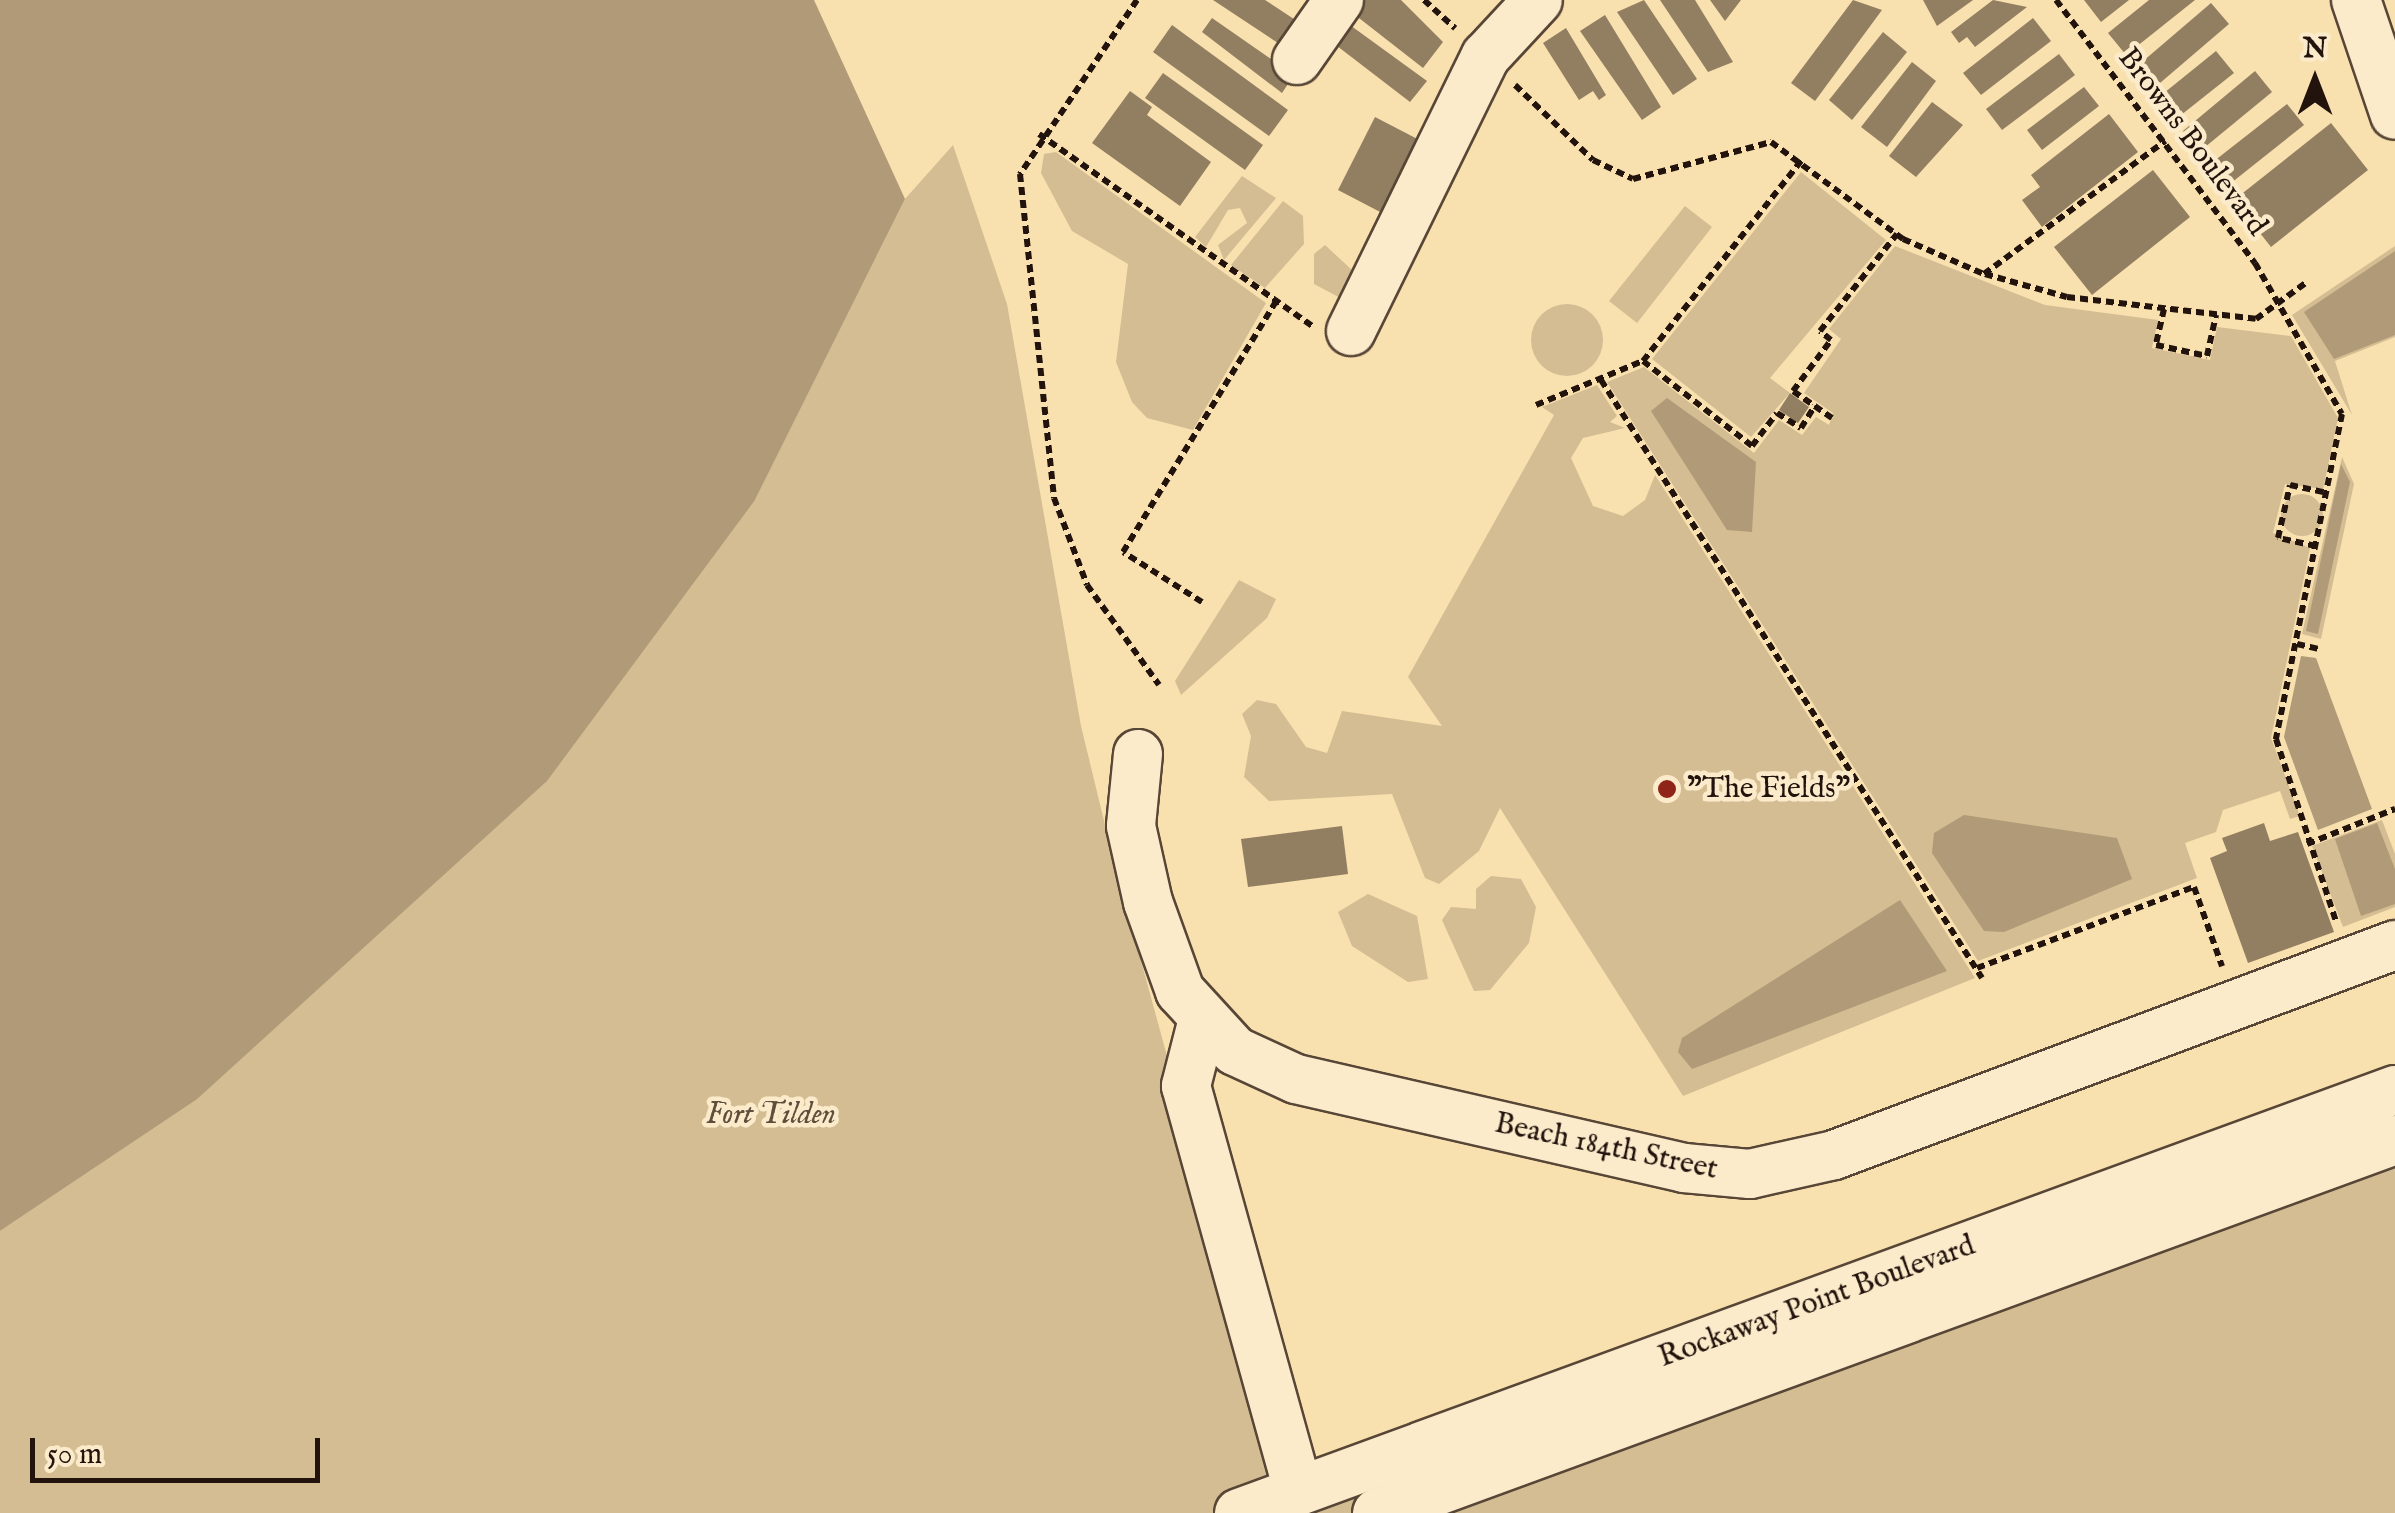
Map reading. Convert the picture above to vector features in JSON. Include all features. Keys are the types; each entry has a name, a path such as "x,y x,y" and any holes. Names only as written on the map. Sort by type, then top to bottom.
{"street":[{"path":"1297,60 1339,0"},
{"path":"1351,332 1486,56 1538,0"},
{"path":"2356,0 2395,115"},
{"path":"1138,754 1131,826 1148,902 1202,1024 1186,1086 1298,1491"},
{"name":"Beach 184th Street","path":"1202,1024 1296,1079 1684,1168 1750,1174 1834,1155 2395,945"},
{"name":"Rockaway Point Boulevard","path":"1239,1513 2395,1090"},
{"name":"Rockaway Point Boulevard","path":"1384,1511 2395,1140"},
{"path":"1376,1464 1384,1511"}],"path":[{"path":"1137,0 1039,134 1020,174 1054,498 1087,585 1159,685"},
{"name":"Browns Boulevard","path":"2056,0 2255,263 2342,414 2276,739 2306,844 2340,932"},
{"path":"1486,56 1593,160 1634,179 1771,142 1802,160 1897,234 1984,274 2067,298 2256,319 2307,282"},
{"path":"1039,134 1296,315"},
{"path":"1984,274 2164,141"},
{"path":"1536,405 1643,361 1802,160"},
{"path":"1832,418 1792,391 1831,340 1820,332 1897,234"},
{"path":"1202,602 1123,552 1276,301"},
{"path":"2164,309 2156,345 2207,356 2216,315"},
{"path":"1643,361 1752,446 1777,413 1801,428 1814,406"},
{"path":"1600,380 1982,978"},
{"path":"2316,546 2278,538 2290,485 2327,493"},
{"path":"2297,644 2318,648"},
{"path":"2306,844 2395,810"},
{"path":"1976,968 2194,887 2225,975 2241,969"}],"green space":[{"name":"Fort Tilden","path":"953,145 1007,304 1081,726 1114,862 1287,1495 2395,1080 2395,1513 0,1513 0,1231 196,1100 755,500 905,199"},
{"path":"1056,152 1266,303 1193,430 1147,418 1132,402 1116,362 1128,264 1072,231 1041,173 1044,154"},
{"path":"1801,172 1886,240 1770,378 1790,393 1751,437 1652,359"},
{"path":"1242,176 1276,198 1224,260 1218,245 1247,223 1240,208 1228,210 1206,247 1195,237"},
{"path":"1283,201 1303,216 1304,244 1265,288 1231,265"},
{"path":"1685,206 1712,227 1637,323 1609,301"},
{"path":"1325,245 1353,271 1373,270 1348,302 1314,284 1314,254"},
{"path":"1895,246 2045,305 2158,320 2152,348 2210,360 2217,327 2291,336 2338,418 2323,489 2285,484 2273,533 2310,548 2271,738 2300,816 2290,819 2280,791 2223,810 2216,832 2185,843 2197,878 1978,961 1607,382 1644,367 1754,453 1779,420 1802,435 1816,417 1829,425 1833,413 1804,393 1841,339 1829,329"},
{"path":"2395,246 2395,337 2335,361 2352,415 2292,315"},
{"path":"1567,304 1592,315 1603,340 1592,365 1567,376 1542,365 1531,340 1542,315"},
{"path":"1597,385 1617,416 1610,422 1625,428 1583,438 1571,458 1593,506 1623,516 1645,500 1655,475 1975,978 1683,1096 1500,808 1479,851 1439,884 1425,878 1392,794 1269,801 1244,777 1251,736 1242,714 1257,700 1276,704 1306,747 1327,753 1342,711 1442,726 1408,677 1554,415 1542,407"},
{"path":"2342,457 2354,484 2321,639 2302,634"},
{"path":"2302,494 2317,500 2323,515 2317,530 2302,536 2287,530 2281,515 2287,500"},
{"path":"1239,580 1276,599 1267,618 1181,695 1175,681"},
{"path":"2382,820 2395,854 2395,907 2343,927 2312,846"},
{"path":"1491,876 1521,879 1536,907 1529,943 1490,990 1474,991 1442,920 1451,907 1476,909 1476,889"},
{"path":"1368,894 1417,916 1428,979 1408,982 1352,946 1338,912"}],"shaded area":[{"path":"0,0 814,0 905,199 755,500 547,781 196,1100 0,1231"},
{"path":"2395,251 2395,335 2334,359 2304,312"},
{"path":"1667,398 1756,462 1752,532 1727,530 1651,411"},
{"path":"2341,464 2350,482 2318,634 2306,631"},
{"path":"2301,656 2316,658 2372,809 2318,830 2284,737"},
{"path":"1964,815 2117,838 2132,879 2004,932 1984,931 1932,853 1934,833"},
{"path":"2377,823 2395,869 2395,904 2361,916 2335,839"},
{"path":"1900,900 1947,971 1692,1069 1678,1052 1682,1038"}],"building":[{"path":"1213,0 1265,0 1303,25 1287,49"},
{"path":"1358,0 1401,0 1443,42 1423,68 1350,11"},
{"path":"1644,0 1697,79 1673,95 1617,12"},
{"path":"1660,0 1695,0 1733,62 1708,72"},
{"path":"1710,0 1741,0 1725,21"},
{"path":"1853,0 1882,10 1815,101 1791,83"},
{"path":"1923,0 1973,0 1937,26"},
{"path":"1993,0 2027,7 1975,47 1967,37 1959,43 1951,32"},
{"path":"2084,0 2129,0 2101,22"},
{"path":"2149,0 2195,0 2126,55 2108,33"},
{"path":"2211,3 2229,24 2153,89 2135,68"},
{"path":"1605,15 1661,107 1642,120 1580,31"},
{"path":"1212,18 1294,75 1282,93 1202,32"},
{"path":"2033,18 2051,41 1981,95 1963,73"},
{"path":"1343,20 1427,81 1410,102 1328,39"},
{"path":"1172,25 1288,110 1269,136 1153,52"},
{"path":"1566,28 1606,95 1599,100 1593,91 1579,100 1543,43"},
{"path":"1883,32 1907,52 1852,120 1829,100"},
{"path":"2216,51 2234,73 2176,119 2159,97"},
{"path":"2059,54 2075,75 2002,130 1986,109"},
{"path":"1912,62 1936,81 1887,147 1861,127"},
{"path":"2255,71 2272,92 2199,152 2183,131"},
{"path":"1163,73 1263,145 1245,170 1145,98"},
{"path":"2084,87 2099,106 2042,150 2027,130"},
{"path":"1130,91 1152,107 1147,115 1211,162 1180,206 1092,143"},
{"path":"1932,102 1963,125 1916,177 1889,156"},
{"path":"2287,104 2304,125 2226,187 2209,165"},
{"path":"2109,114 2138,152 2042,227 2022,200 2040,187 2031,175"},
{"path":"1375,117 1429,145 1384,214 1338,190"},
{"path":"2331,123 2368,170 2271,247 2234,200"},
{"path":"2153,170 2190,217 2092,295 2054,247"},
{"path":"1790,393 1809,407 1798,423 1779,410"},
{"path":"2264,823 2270,841 2298,832 2334,932 2248,963 2210,858 2227,851 2222,838"},
{"path":"1342,826 1348,874 1248,887 1241,839"}],"place":[{"name":"\"The Fields\"","path":"1667,789"}]}
